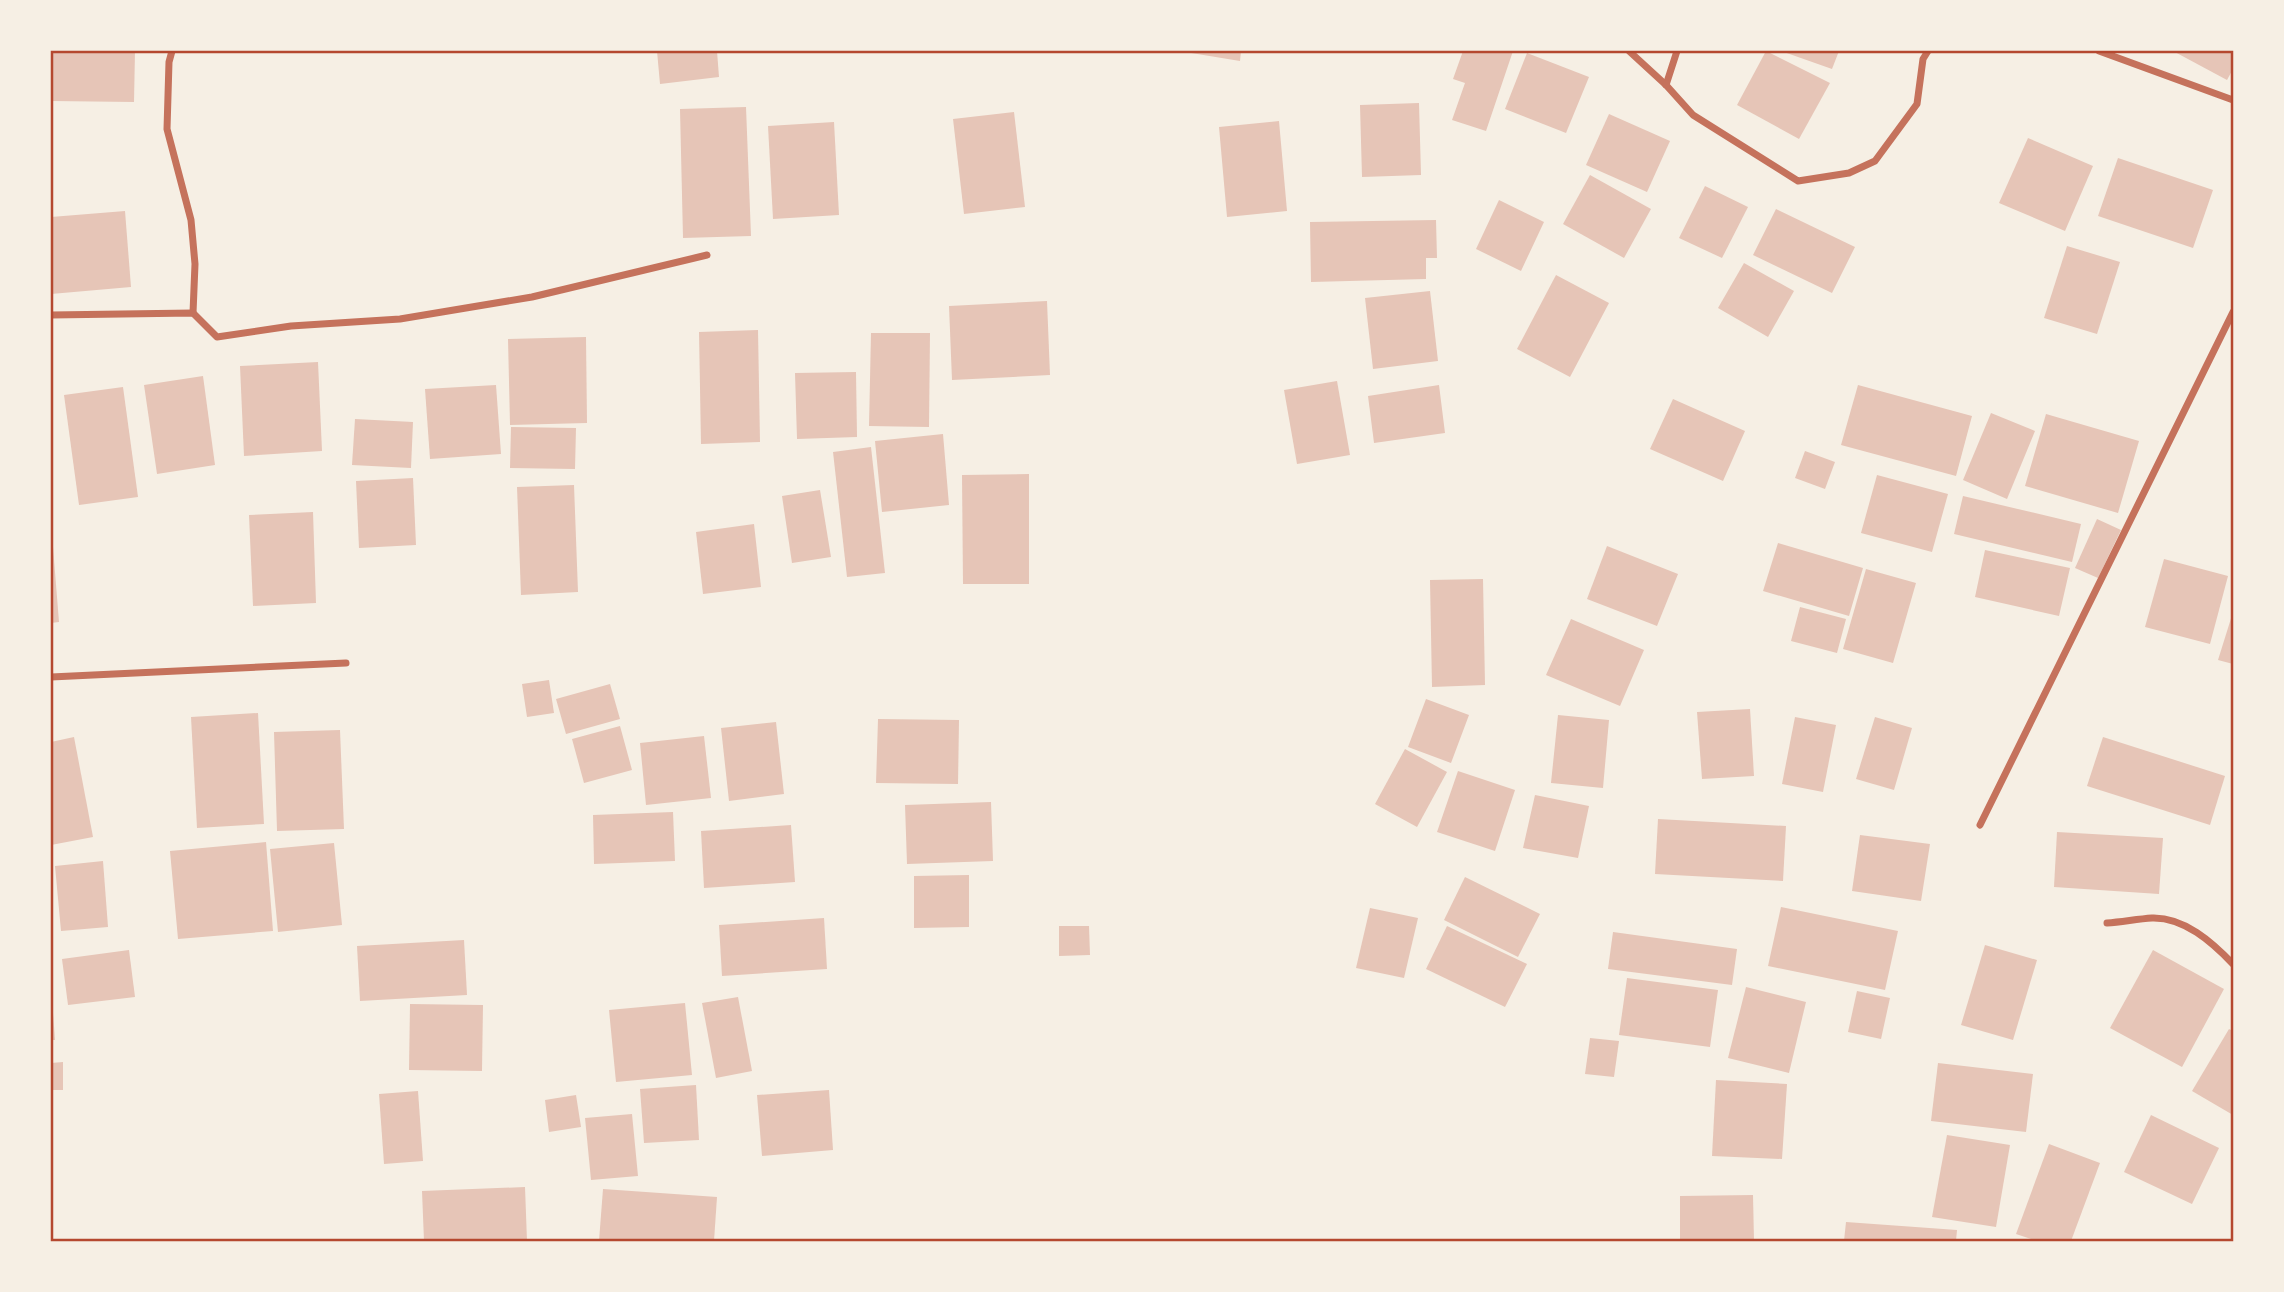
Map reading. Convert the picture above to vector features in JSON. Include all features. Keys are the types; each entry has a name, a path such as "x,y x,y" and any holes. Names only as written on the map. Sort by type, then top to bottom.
{"street":[{"path":"172,51 169,62 167,129 191,220 195,264 193,313"},
{"path":"1629,51 1666,85 1693,115 1798,181 1849,173 1875,161 1917,104 1923,58 1928,51"},
{"path":"1666,85 1677,51"},
{"path":"2099,51 2233,100"},
{"path":"51,315 193,313 217,337 290,326 400,319 532,297 707,256"},
{"path":"1980,825 2233,312"},
{"path":"51,677 346,663"},
{"path":"2107,923 2155,918 2184,925 2220,950 2233,964"}],"building":[{"path":"51,51 135,51 134,102 51,101"},
{"path":"657,51 717,51 719,77 660,84"},
{"path":"1179,51 1241,51 1240,61"},
{"path":"1463,51 1513,51 1486,131 1452,120 1465,83 1453,79"},
{"path":"1766,51 1830,83 1799,139 1737,105"},
{"path":"1781,51 1839,51 1832,69"},
{"path":"2173,51 2233,51 2233,69 2227,80"},
{"path":"1527,53 1589,77 1566,133 1505,109"},
{"path":"1419,103 1421,175 1362,177 1360,105"},
{"path":"746,107 751,236 683,238 680,109"},
{"path":"1014,112 1025,207 964,214 953,119"},
{"path":"1609,114 1670,141 1647,192 1586,165"},
{"path":"1279,121 1287,211 1227,217 1219,127"},
{"path":"834,122 839,215 773,219 768,126"},
{"path":"2028,138 2093,166 2065,231 1999,203"},
{"path":"2118,158 2213,190 2193,248 2098,216"},
{"path":"1590,175 1651,209 1624,258 1563,224"},
{"path":"1705,186 1748,207 1722,258 1679,238"},
{"path":"1499,200 1544,222 1521,271 1476,249"},
{"path":"1776,209 1855,247 1832,293 1753,255"},
{"path":"125,211 131,287 51,294 51,217"},
{"path":"1436,220 1437,258 1426,258 1426,279 1311,282 1310,222"},
{"path":"2067,246 2120,262 2097,334 2044,318"},
{"path":"1744,263 1794,291 1768,337 1718,308"},
{"path":"1556,275 1609,303 1570,377 1517,349"},
{"path":"1430,291 1438,361 1373,369 1365,298"},
{"path":"1047,301 1050,375 952,380 949,306"},
{"path":"758,330 760,442 701,444 699,332"},
{"path":"871,333 930,333 929,427 869,426"},
{"path":"586,337 587,423 510,425 508,339"},
{"path":"318,362 322,451 244,456 240,366"},
{"path":"856,372 857,437 797,439 795,373"},
{"path":"203,376 215,465 157,474 144,385"},
{"path":"1337,381 1350,455 1297,464 1284,390"},
{"path":"496,385 501,454 430,459 425,389"},
{"path":"1439,385 1445,433 1374,443 1368,396"},
{"path":"1858,385 1972,416 1956,476 1841,445"},
{"path":"123,387 138,497 79,505 64,395"},
{"path":"1673,399 1745,431 1723,481 1650,449"},
{"path":"1991,413 2035,431 2007,499 1963,480"},
{"path":"2046,414 2139,441 2118,513 2025,486"},
{"path":"355,419 413,422 411,468 352,465"},
{"path":"511,427 576,428 575,469 510,468"},
{"path":"943,434 949,505 882,512 875,441"},
{"path":"871,447 885,573 847,577 833,452"},
{"path":"1805,451 1835,462 1825,489 1795,478"},
{"path":"1029,474 1029,584 963,584 962,475"},
{"path":"1877,475 1948,494 1932,552 1861,533"},
{"path":"413,478 416,545 359,548 356,481"},
{"path":"574,485 578,592 521,595 517,487"},
{"path":"820,490 831,557 792,563 782,496"},
{"path":"1963,496 2081,524 2072,562 1954,534"},
{"path":"313,512 316,603 253,606 249,515"},
{"path":"2097,519 2121,530 2098,578 2075,568"},
{"path":"754,524 761,587 703,594 696,532"},
{"path":"1778,543 1863,568 1849,616 1763,591"},
{"path":"1607,546 1678,574 1657,626 1587,599"},
{"path":"51,547 59,622 51,623"},
{"path":"1985,550 2070,568 2059,616 1975,597"},
{"path":"2164,559 2228,576 2210,644 2145,627"},
{"path":"1866,569 1916,583 1893,663 1843,649"},
{"path":"1483,579 1485,685 1432,687 1430,580"},
{"path":"1800,607 1846,619 1837,653 1791,641"},
{"path":"2233,612 2233,664 2218,660"},
{"path":"1571,619 1644,650 1620,706 1546,675"},
{"path":"549,680 554,713 527,717 522,684"},
{"path":"610,684 620,719 566,734 556,699"},
{"path":"1426,699 1469,715 1451,763 1408,747"},
{"path":"1750,709 1754,776 1702,779 1697,712"},
{"path":"258,713 264,824 197,828 191,717"},
{"path":"1558,715 1609,720 1603,788 1551,783"},
{"path":"1795,717 1836,725 1823,792 1782,784"},
{"path":"1875,717 1912,728 1894,790 1856,779"},
{"path":"878,719 959,720 958,784 876,783"},
{"path":"776,722 784,794 729,801 721,728"},
{"path":"620,726 632,770 584,783 572,739"},
{"path":"340,730 344,829 277,831 274,732"},
{"path":"704,736 711,798 646,805 640,743"},
{"path":"74,737 93,837 51,845 51,742"},
{"path":"2103,737 2225,776 2210,825 2087,786"},
{"path":"1405,749 1447,772 1417,827 1375,804"},
{"path":"1458,771 1515,790 1495,851 1437,832"},
{"path":"1535,795 1589,806 1578,858 1523,848"},
{"path":"991,802 993,861 907,864 905,805"},
{"path":"673,812 675,861 594,864 593,815"},
{"path":"1658,819 1786,826 1783,881 1655,874"},
{"path":"791,825 795,882 704,888 701,831"},
{"path":"2057,832 2163,838 2159,894 2054,887"},
{"path":"1860,835 1930,844 1921,901 1852,891"},
{"path":"266,842 273,931 178,939 170,851"},
{"path":"334,843 342,925 278,932 270,849"},
{"path":"103,861 108,927 61,931 55,866"},
{"path":"969,875 969,927 914,928 914,876"},
{"path":"1465,877 1540,914 1518,957 1444,920"},
{"path":"1781,907 1898,931 1885,990 1768,966"},
{"path":"1370,908 1418,918 1404,978 1356,968"},
{"path":"824,918 827,969 722,976 719,925"},
{"path":"1059,926 1089,926 1090,955 1059,956"},
{"path":"1447,926 1527,964 1505,1007 1426,969"},
{"path":"1613,932 1737,949 1732,985 1608,969"},
{"path":"464,940 467,995 360,1001 357,946"},
{"path":"1985,945 2037,960 2013,1040 1961,1025"},
{"path":"129,950 135,997 68,1005 62,959"},
{"path":"2153,950 2224,989 2182,1067 2110,1028"},
{"path":"1627,978 1718,990 1710,1047 1619,1035"},
{"path":"1746,987 1806,1002 1789,1073 1728,1058"},
{"path":"1857,991 1890,998 1881,1039 1848,1032"},
{"path":"738,997 752,1071 716,1078 702,1003"},
{"path":"685,1003 692,1075 616,1082 609,1010"},
{"path":"410,1004 483,1005 482,1071 409,1070"},
{"path":"53,1013 55,1040 51,1040"},
{"path":"2229,1029 2233,1031 2233,1115 2192,1091"},
{"path":"1590,1038 1619,1041 1614,1077 1585,1074"},
{"path":"63,1062 63,1090 51,1090 51,1063"},
{"path":"1938,1063 2033,1074 2026,1132 1931,1121"},
{"path":"1716,1080 1787,1084 1782,1159 1712,1156"},
{"path":"696,1085 699,1140 644,1143 640,1089"},
{"path":"829,1090 833,1150 762,1156 757,1095"},
{"path":"418,1091 423,1161 384,1164 379,1094"},
{"path":"576,1095 581,1127 549,1132 545,1100"},
{"path":"632,1114 638,1176 591,1180 585,1118"},
{"path":"2151,1115 2219,1148 2192,1204 2124,1172"},
{"path":"1947,1135 2010,1145 1996,1227 1932,1217"},
{"path":"2049,1144 2100,1163 2071,1241 2037,1241 2016,1234"},
{"path":"525,1187 527,1241 424,1241 422,1191"},
{"path":"603,1189 717,1197 714,1241 599,1241"},
{"path":"1753,1195 1754,1241 1680,1241 1680,1196"},
{"path":"1846,1222 1957,1230 1956,1241 1844,1241"}]}
